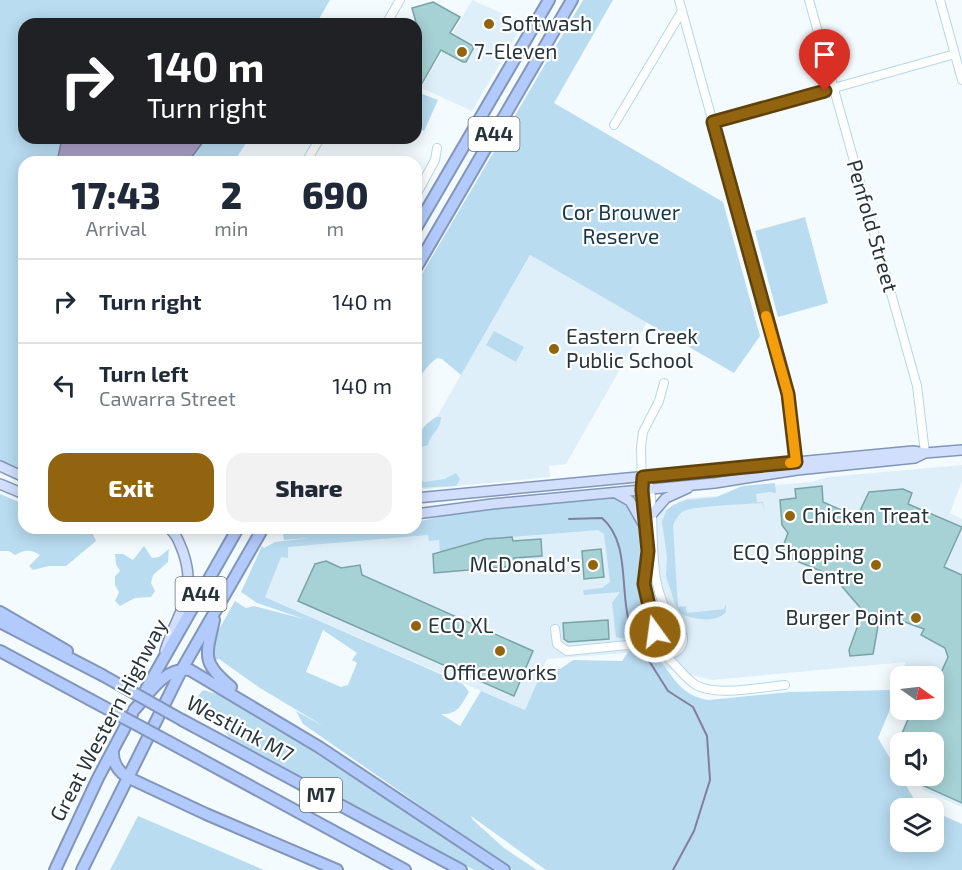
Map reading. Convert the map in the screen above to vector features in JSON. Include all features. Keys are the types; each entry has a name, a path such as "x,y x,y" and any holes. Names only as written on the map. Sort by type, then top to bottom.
{"highway":[{"name":"A44","path":"422,218 549,0"},
{"name":"A44","path":"422,258 572,0"},
{"name":"Great Western Highway","path":"55,870 115,744 235,534"},
{"name":"Great Western Highway","path":"82,870 183,669 259,534"},
{"name":"M7","path":"216,608 207,648 211,667 256,707"},
{"path":"0,612 70,652 76,663"},
{"name":"Westlink M7","path":"0,622 461,870"},
{"name":"M7","path":"0,651 405,870"},
{"name":"M7","path":"183,669 194,671 256,707 378,785 504,870"},
{"path":"134,710 166,675 183,669"},
{"path":"115,744 114,762 127,777 338,870"},
{"path":"120,793 131,787 207,820 271,841"}],"main road":[{"path":"422,497 643,477 915,458 925,453 962,450"},
{"path":"0,466 18,474"},
{"path":"422,513 501,502 696,484 797,466"},
{"path":"0,484 18,492"},
{"path":"652,514 666,498 696,484"},
{"path":"616,493 630,501 646,529"},
{"path":"162,659 188,595 190,584 178,539 173,534"}],"street":[{"path":"390,18 400,0"},
{"path":"679,0 788,394 797,466"},
{"name":"Penfold Street","path":"809,0 917,386 925,453"},
{"path":"940,0 962,80"},
{"path":"614,126 682,11"},
{"path":"713,122 955,54"},
{"path":"422,184 435,160 437,148"},
{"path":"664,383 659,401 643,432 641,447 643,477 652,514 656,587 664,609 682,634 680,667"},
{"path":"646,490 648,551 645,591 660,651 680,667 693,683 715,691 785,685"},
{"path":"628,645 654,634 666,624 675,626"},
{"path":"555,629 557,644 567,651 628,645 672,654 681,648"}],"shaded area":[{"path":"472,0 524,23 472,111 422,88"},
{"path":"61,144 202,144 192,156 58,156"},
{"name":"Eastern Creek Public School","path":"530,255 647,322 566,464 549,466 550,477 422,489 422,443"},
{"path":"962,465 962,481 950,513 962,519 962,807 923,790 921,786 944,786 944,732 901,732 906,720 944,720 944,666 904,666 906,662 712,680 659,667 640,652 547,659 525,710 254,592 269,545 630,515 664,510 688,498 717,496 761,486 811,482 828,477"}],"green space":[{"path":"0,0 330,0 320,18 18,18 18,144 245,144 238,156 18,156 18,468 0,460"},
{"name":"Cor Brouwer Reserve","path":"583,0 613,0 554,103 723,202 760,336 734,373 530,255 461,375 442,359 437,358 422,374 422,274"},
{"path":"422,94 438,100 424,131 422,130"},
{"path":"805,217 828,303 778,317 755,231"},
{"path":"494,331 524,347 516,362 486,345"},
{"path":"436,417 441,417 428,445 422,447 422,430"},
{"path":"456,473 460,479 456,486 422,488 422,480 445,479"},
{"path":"775,483 776,493 756,494 757,502 763,502 764,509 762,503 721,505 689,509 678,516 673,526 678,607 686,606 687,613 724,609 726,603 726,612 716,618 698,619 681,614 675,604 666,576 667,557 662,522 666,511 685,500 717,497 742,486"},
{"path":"0,494 18,502 18,534 93,534 96,541 66,566 49,566 33,570 29,566 40,555 30,551 15,555 9,551 0,551"},
{"path":"613,497 628,503 626,505 639,530 641,552 639,590 647,626 640,635 631,638 616,637 612,603 620,592 584,595 583,590 602,588 610,582 604,534 598,530 486,539 440,552 439,540 429,541 428,535 288,547 288,558 281,557 265,597 463,684 469,692 461,705 451,713 441,714 460,726 481,691 525,710 542,671 553,667 560,669 573,660 622,661 629,651 644,651 653,655 686,691 695,697 708,700 789,692 890,690 890,710 878,738 890,758 890,786 906,786 913,798 890,798 890,852 944,852 944,816 962,824 962,870 546,870 471,816 504,848 537,870 513,870 303,724 296,711 325,727 260,688 219,659 213,660 214,638 235,601 246,608 254,606 304,619 257,603 241,592 262,546 264,548 275,542 309,538 284,540 283,534 422,534 422,521 480,508","holes":["323,630 357,653 352,660 357,663 348,685 341,687 306,672"]},
{"path":"144,546 152,558 159,557 169,549 168,562 153,575 151,583 155,591 151,597 135,598 120,606 115,601 119,592 115,585 115,576 120,571 116,564 115,554 123,554 133,560"},
{"path":"203,690 227,697 263,719 495,870 474,870 229,737 219,723 195,713 195,700"},
{"path":"138,816 264,870 110,870"}],"building":[{"path":"433,2 460,17 450,33 473,46 466,62 441,50 422,83 422,18 415,18 412,8"},
{"name":"ECQ Shopping Centre","path":"822,486 823,502 857,517 869,492 903,489 912,493 908,504 962,527 944,567 962,575 962,803 924,786 944,786 944,732 903,732 908,720 944,720 944,666 948,657 945,648 921,635 924,629 894,618 878,626 873,654 850,656 849,650 863,611 833,576 780,554 788,533 782,525 780,500 796,498 795,489"},
{"name":"ECQ XL","path":"512,537 513,541 541,539 542,556 514,558 515,566 434,573 433,554 486,539"},
{"name":"McDonald's","path":"601,549 604,577 584,579 582,551"},
{"name":"ECQ XL","path":"326,561 341,568 360,565 362,575 533,651 514,696 298,601 315,564"},
{"path":"608,620 609,639 568,642 564,639 563,623"}],"waterway":[{"path":"569,519 602,518 612,529 618,542 628,619 633,633"},
{"path":"646,656 668,691 693,707 707,736 710,780 694,831 673,870"}],"slow traffic":[{"path":"766,316 789,403 796,462 790,463"}],"place":[{"name":"Softwash","path":"489,24"},
{"name":"7-Eleven","path":"462,52"},
{"name":"Eastern Creek Public School","path":"554,349"},
{"name":"Chicken Treat","path":"790,516"},
{"name":"McDonald's","path":"593,565"},
{"name":"ECQ Shopping Centre","path":"876,565"},
{"name":"Burger Point","path":"916,618"},
{"name":"ECQ XL","path":"416,626"},
{"name":"Officeworks","path":"500,651"}],"route":[{"path":"655,632 644,584 648,551 642,490 643,477 796,462 788,394 713,122 825,91"}]}
